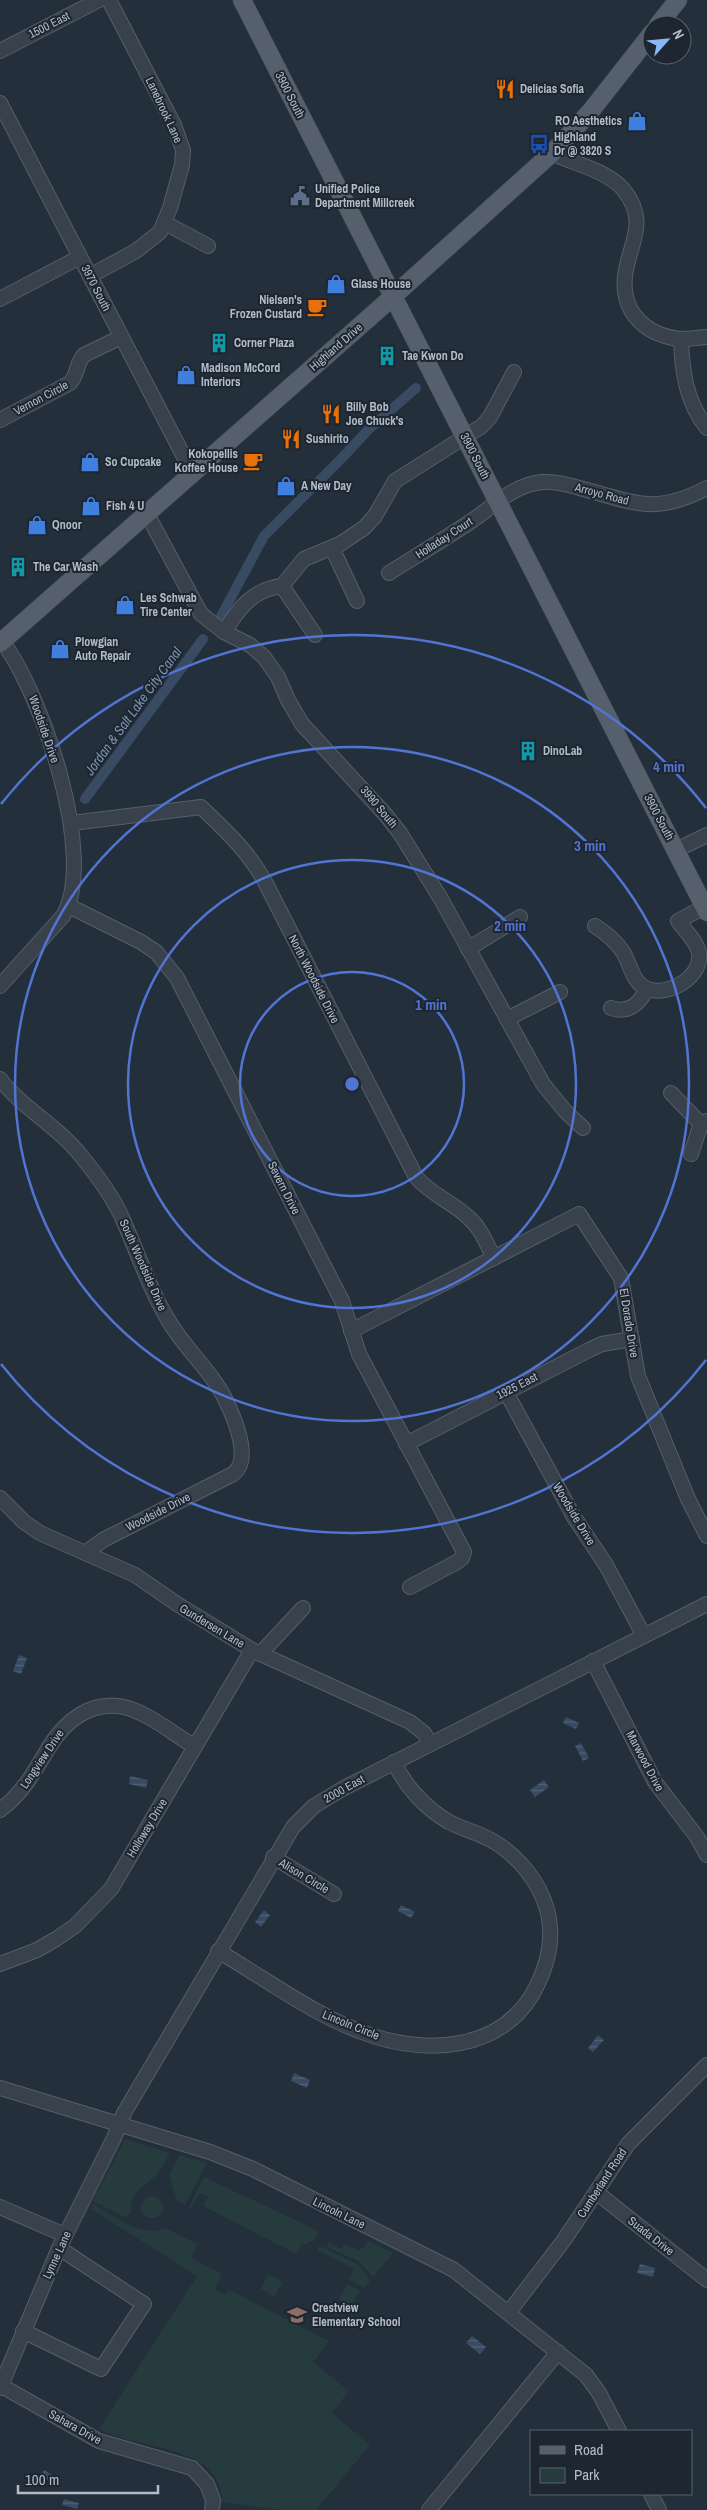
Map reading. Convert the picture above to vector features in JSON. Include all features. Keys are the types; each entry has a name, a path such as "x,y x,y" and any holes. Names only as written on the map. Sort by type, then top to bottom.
{"main road":[{"name":"3900 South","path":"242,0 706,909"},
{"path":"666,15 678,0"},
{"name":"Highland Drive","path":"1,642 552,153 590,112 642,46"}],"street":[{"name":"1500 East","path":"0,51 99,0"},
{"name":"Lanebrook Lane","path":"90,276 145,246 154,239 165,224 178,182 183,150 174,125 110,0"},
{"name":"3970 South","path":"0,103 192,474"},
{"path":"552,153 598,172 623,189 632,205 637,223 634,248 625,275 625,294 637,322 663,335 681,339 707,337"},
{"path":"165,224 208,246"},
{"path":"0,299 80,257"},
{"name":"Vernon Circle","path":"0,420 70,383 76,375 80,359 84,355 121,336"},
{"path":"681,339 685,382 699,418 707,428"},
{"path":"224,632 245,602 273,588 282,586 288,582 304,559 332,548 364,528 375,516 395,481 466,437 486,422 514,372"},
{"name":"Arroyo Road","path":"498,500 522,487 543,482 567,484 636,503 651,505 679,502 707,488"},
{"name":"Holladay Court","path":"389,574 471,521 498,500"},
{"name":"3990 South","path":"147,514 201,614 224,632 242,640 264,657 278,677 288,700 302,724 386,814 441,899 550,1094 583,1128"},
{"path":"332,548 357,601"},
{"path":"282,586 315,635"},
{"name":"Woodside Drive","path":"1,642 15,660 38,705 72,823"},
{"name":"North Woodside Drive","path":"72,823 201,807 236,841 253,860 264,880 416,1178 432,1193 469,1217 476,1224 494,1258"},
{"path":"0,986 63,916 68,906 73,890 72,823"},
{"path":"676,850 707,834"},
{"name":"Severn Drive","path":"68,906 141,942 156,952 177,978 342,1301 359,1354 447,1519 464,1556 457,1562 410,1587"},
{"path":"595,926 617,944 626,957 635,979 647,988 668,989 689,978 699,964 698,947 678,921 706,909"},
{"path":"468,949 520,917"},
{"path":"611,1008 622,1010 634,1006 647,988"},
{"path":"507,1019 560,992"},
{"name":"South Woodside Drive","path":"0,1079 13,1093 58,1131 81,1156 103,1185 119,1212 153,1292 170,1323 227,1402 241,1447 238,1467 233,1474"},
{"path":"671,1093 704,1123 691,1154"},
{"name":"El Dorado Drive","path":"351,1331 579,1214 621,1278 638,1376 688,1499 707,1536"},
{"name":"1925 East","path":"406,1444 602,1344 632,1339"},
{"name":"Woodside Drive","path":"506,1392 574,1517 606,1565 644,1636"},
{"name":"Woodside Drive","path":"85,1553 102,1540 233,1474"},
{"name":"Gundersen Lane","path":"0,1498 24,1522 60,1543 135,1575 176,1604 256,1652 410,1722 424,1733 430,1743"},
{"name":"2000 East","path":"120,2124 273,1857 293,1827 314,1806 430,1743 707,1604"},
{"name":"Holloway Drive","path":"0,1964 37,1950 56,1939 94,1908 115,1882 194,1746 256,1652 303,1608"},
{"name":"Marwood Drive","path":"593,1661 655,1782 697,1837 707,1854"},
{"name":"Longview Drive","path":"0,1810 13,1801 26,1786 55,1736 67,1723 81,1713 95,1708 125,1707 146,1717 194,1746"},
{"name":"Lincoln Circle","path":"218,1951 318,2011 374,2036 402,2042 451,2046 473,2041 496,2032 512,2020 526,2005 546,1965 550,1948 550,1925 543,1898 530,1875 511,1854 490,1840 449,1822 428,1808 401,1777 394,1762"},
{"name":"Alison Circle","path":"273,1857 334,1894"},
{"name":"Cumberland Road","path":"509,2312 555,2253 634,2136 707,2065"},
{"name":"Lincoln Lane","path":"0,2088 210,2152 253,2170 454,2270 581,2370 595,2386 618,2430"},
{"name":"Lynne Lane","path":"0,2387 59,2248 120,2124"},
{"name":"Suada Drive","path":"596,2192 707,2280"},
{"path":"0,2206 65,2235"},
{"path":"23,2331 101,2369 144,2304 59,2248"},
{"path":"429,2510 558,2352"},
{"name":"Sahara Drive","path":"0,2387 99,2442 186,2466 196,2471 207,2484 213,2500 212,2510"},
{"path":"652,2495 659,2510"}],"green space":[{"path":"125,2139 170,2153 157,2174 138,2190 132,2200 131,2213 125,2217 93,2201"},
{"path":"180,2155 207,2163 185,2205 177,2201 169,2175"},
{"path":"204,2177 319,2233 313,2241 308,2242 306,2245 302,2243 296,2254 203,2206 208,2197 200,2193 191,2208 189,2207"},
{"path":"152,2196 160,2199 163,2207 160,2215 152,2218 144,2215 141,2207 144,2199"},
{"path":"93,2204 137,2228 156,2231 165,2228 198,2244 191,2258 222,2274 215,2289 226,2295 228,2289 329,2341 313,2362 349,2391 332,2413 370,2445 316,2510 281,2510 219,2502 222,2497 217,2479 206,2467 191,2457 115,2436 99,2429 197,2276 91,2209"},
{"path":"369,2241 393,2253 373,2277 358,2261 327,2247 329,2243 341,2249 344,2244 359,2250"},
{"path":"320,2246 357,2264 370,2281 364,2288 349,2280 354,2269 317,2250"},
{"path":"268,2274 283,2282 274,2297 261,2289"},
{"path":"347,2284 361,2291 350,2305 339,2299"}],"water":[{"path":"19,1655 27,1658 21,1674 13,1671"},
{"path":"566,1717 579,1723 576,1729 563,1723"},
{"path":"581,1743 589,1758 583,1761 575,1746"},
{"path":"130,1776 148,1780 146,1788 129,1784"},
{"path":"544,1780 549,1787 535,1797 530,1790"},
{"path":"401,1905 415,1912 411,1918 398,1911"},
{"path":"264,1910 270,1915 261,1927 255,1922"},
{"path":"598,2035 604,2040 593,2052 588,2048"},
{"path":"294,2073 310,2080 307,2088 291,2081"},
{"path":"640,2264 655,2268 653,2277 637,2273"},
{"path":"472,2336 486,2347 480,2354 466,2343"},
{"path":"44,2470 58,2479 55,2484 41,2476"},
{"path":"64,2499 79,2503 77,2509 62,2505"}],"waterway":[{"name":"Jordan & Salt Lake City Canal","path":"219,620 264,536 368,430 416,388"},
{"name":"Jordan & Salt Lake City Canal","path":"85,799 203,639"}],"place":[{"name":"Delicias Sofia","path":"505,89"},
{"name":"RO Aesthetics","path":"637,121"},
{"name":"Highland Dr @ 3820 S","path":"539,144"},
{"name":"Unified Police Department Millcreek","path":"300,196"},
{"name":"Glass House","path":"336,284"},
{"name":"Nielsen's Frozen Custard","path":"317,307"},
{"name":"Corner Plaza","path":"219,343"},
{"name":"Tae Kwon Do","path":"387,356"},
{"name":"Madison McCord Interiors","path":"186,375"},
{"name":"Billy Bob Joe Chuck's","path":"331,414"},
{"name":"Sushirito","path":"291,439"},
{"name":"Kokopellis Koffee House","path":"253,461"},
{"name":"So Cupcake","path":"90,462"},
{"name":"A New Day","path":"286,486"},
{"name":"Fish 4 U","path":"91,506"},
{"name":"Qnoor","path":"37,525"},
{"name":"The Car Wash","path":"18,567"},
{"name":"Les Schwab Tire Center","path":"125,605"},
{"name":"Plowgian Auto Repair","path":"60,649"},
{"name":"DinoLab","path":"528,751"},
{"name":"Crestview Elementary School","path":"297,2315"}]}
